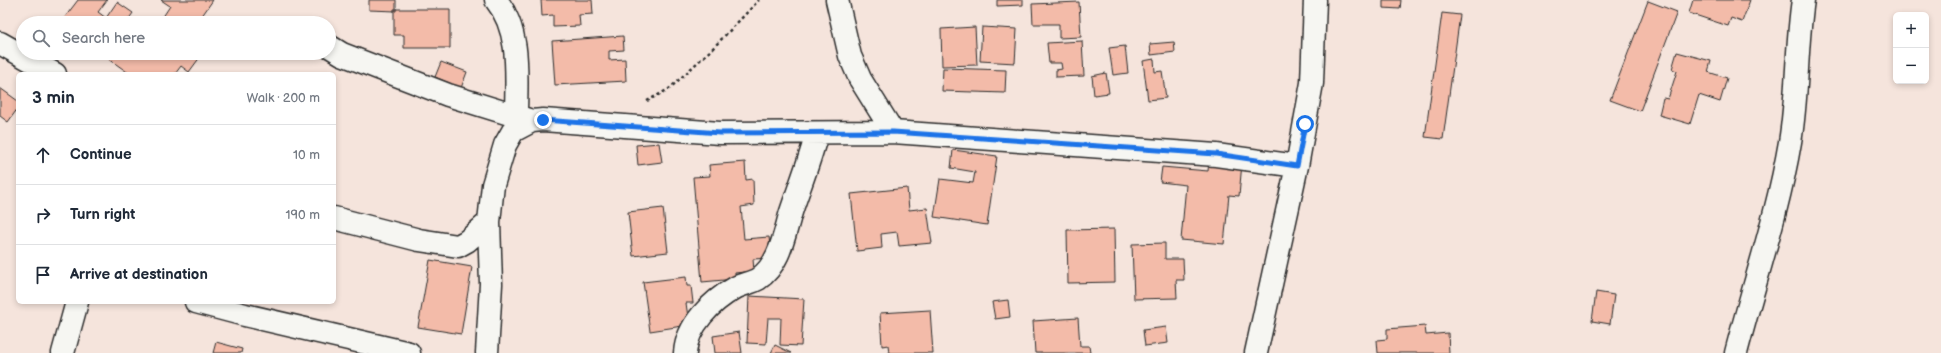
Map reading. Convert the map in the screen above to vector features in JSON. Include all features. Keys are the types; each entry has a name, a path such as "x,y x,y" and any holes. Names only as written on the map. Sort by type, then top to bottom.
{"street":[{"path":"486,353 491,284 489,222 493,184 505,145 513,131 524,119 512,33 506,17 496,0"},
{"path":"837,0 850,56 860,79 893,132"},
{"path":"1256,353 1297,166 1312,84 1315,0"},
{"path":"1736,353 1766,246 1790,143 1794,118 1800,20 1803,0"},
{"path":"0,43 16,52"},
{"path":"336,50 342,54 448,95 524,119 720,133 893,132 1216,154 1297,166"},
{"path":"30,60 51,72"},
{"path":"685,353 685,345 690,332 707,309 734,289 758,278 776,257 807,170 817,133"},
{"path":"336,219 418,240 458,246 467,242 489,222"},
{"path":"65,351 77,304"},
{"path":"203,304 245,316 409,353"}],"path":[{"path":"621,126 641,105 669,89 712,49 759,0"}],"building":[{"path":"78,0 107,0 98,12 103,16 66,16"},
{"path":"161,0 213,0 202,16 164,16 170,6"},
{"path":"369,0 396,0 396,11 369,10"},
{"path":"541,0 592,0 593,14 579,15 580,26 553,27 553,15 542,16"},
{"path":"997,0 1023,0 1023,5 997,6"},
{"path":"1383,0 1401,0 1400,9 1383,8"},
{"path":"1693,0 1750,0 1742,22 1731,18 1728,26 1689,13"},
{"path":"1648,1 1677,12 1640,111 1610,100"},
{"path":"117,2 133,13 131,16 107,16"},
{"path":"1079,2 1081,37 1059,38 1059,24 1033,24 1032,4"},
{"path":"394,9 450,9 450,48 404,48 404,35 394,35"},
{"path":"1442,13 1460,15 1443,139 1425,137"},
{"path":"975,27 977,65 942,66 941,29"},
{"path":"982,27 1017,29 1015,63 980,61"},
{"path":"623,36 624,50 609,51 609,60 625,59 626,81 555,85 552,41"},
{"path":"1082,41 1084,76 1056,77 1056,70 1062,69 1061,63 1049,63 1047,43"},
{"path":"1174,42 1175,52 1151,55 1150,44"},
{"path":"1125,46 1128,73 1113,75 1109,48"},
{"path":"1677,52 1711,61 1708,72 1727,78 1720,102 1699,95 1690,124 1659,115 1663,98 1668,99 1677,71 1672,69"},
{"path":"1154,59 1155,72 1162,71 1166,98 1148,100 1143,61"},
{"path":"110,60 198,60 189,72 181,66 176,72 127,72"},
{"path":"441,62 467,72 461,88 435,77"},
{"path":"943,68 1006,70 1005,93 942,91"},
{"path":"1106,73 1109,93 1094,95 1092,76"},
{"path":"0,88 16,100 16,111 8,122 0,116"},
{"path":"659,143 662,162 638,165 636,145"},
{"path":"953,150 997,156 987,225 934,217 940,179 973,183 975,172 951,168"},
{"path":"1209,160 1242,163 1239,196 1229,195 1224,244 1181,240 1186,185 1160,182 1162,167 1208,171"},
{"path":"745,162 746,180 753,179 754,205 741,207 744,239 769,237 771,258 753,259 754,271 735,273 735,279 702,282 693,177 710,176 709,165"},
{"path":"907,188 909,210 927,208 932,243 899,246 897,232 881,234 882,248 857,251 851,194"},
{"path":"663,208 668,252 633,256 628,212"},
{"path":"1114,229 1115,282 1068,283 1067,230"},
{"path":"1165,243 1165,259 1183,259 1184,280 1176,280 1177,298 1134,299 1132,244"},
{"path":"430,260 472,267 461,334 418,327"},
{"path":"686,277 687,286 691,286 693,303 686,303 689,325 650,331 643,282"},
{"path":"1596,292 1614,295 1610,324 1592,321"},
{"path":"749,296 804,299 801,346 780,345 781,318 768,318 766,344 747,343"},
{"path":"1008,300 1010,317 995,319 992,302"},
{"path":"930,310 933,353 889,353 888,345 882,346 880,313"},
{"path":"1078,318 1080,346 1089,346 1090,353 1035,353 1033,321"},
{"path":"1425,326 1426,335 1448,333 1449,353 1378,353 1377,340 1387,339 1387,329"},
{"path":"1166,327 1168,343 1145,346 1143,330"},
{"path":"739,332 742,353 715,353 713,336"},
{"path":"216,342 242,349 241,353 213,353"},
{"path":"775,345 791,353 771,353"}],"route":[{"path":"543,120 720,133 893,132 1216,154 1297,166 1305,124"}]}
